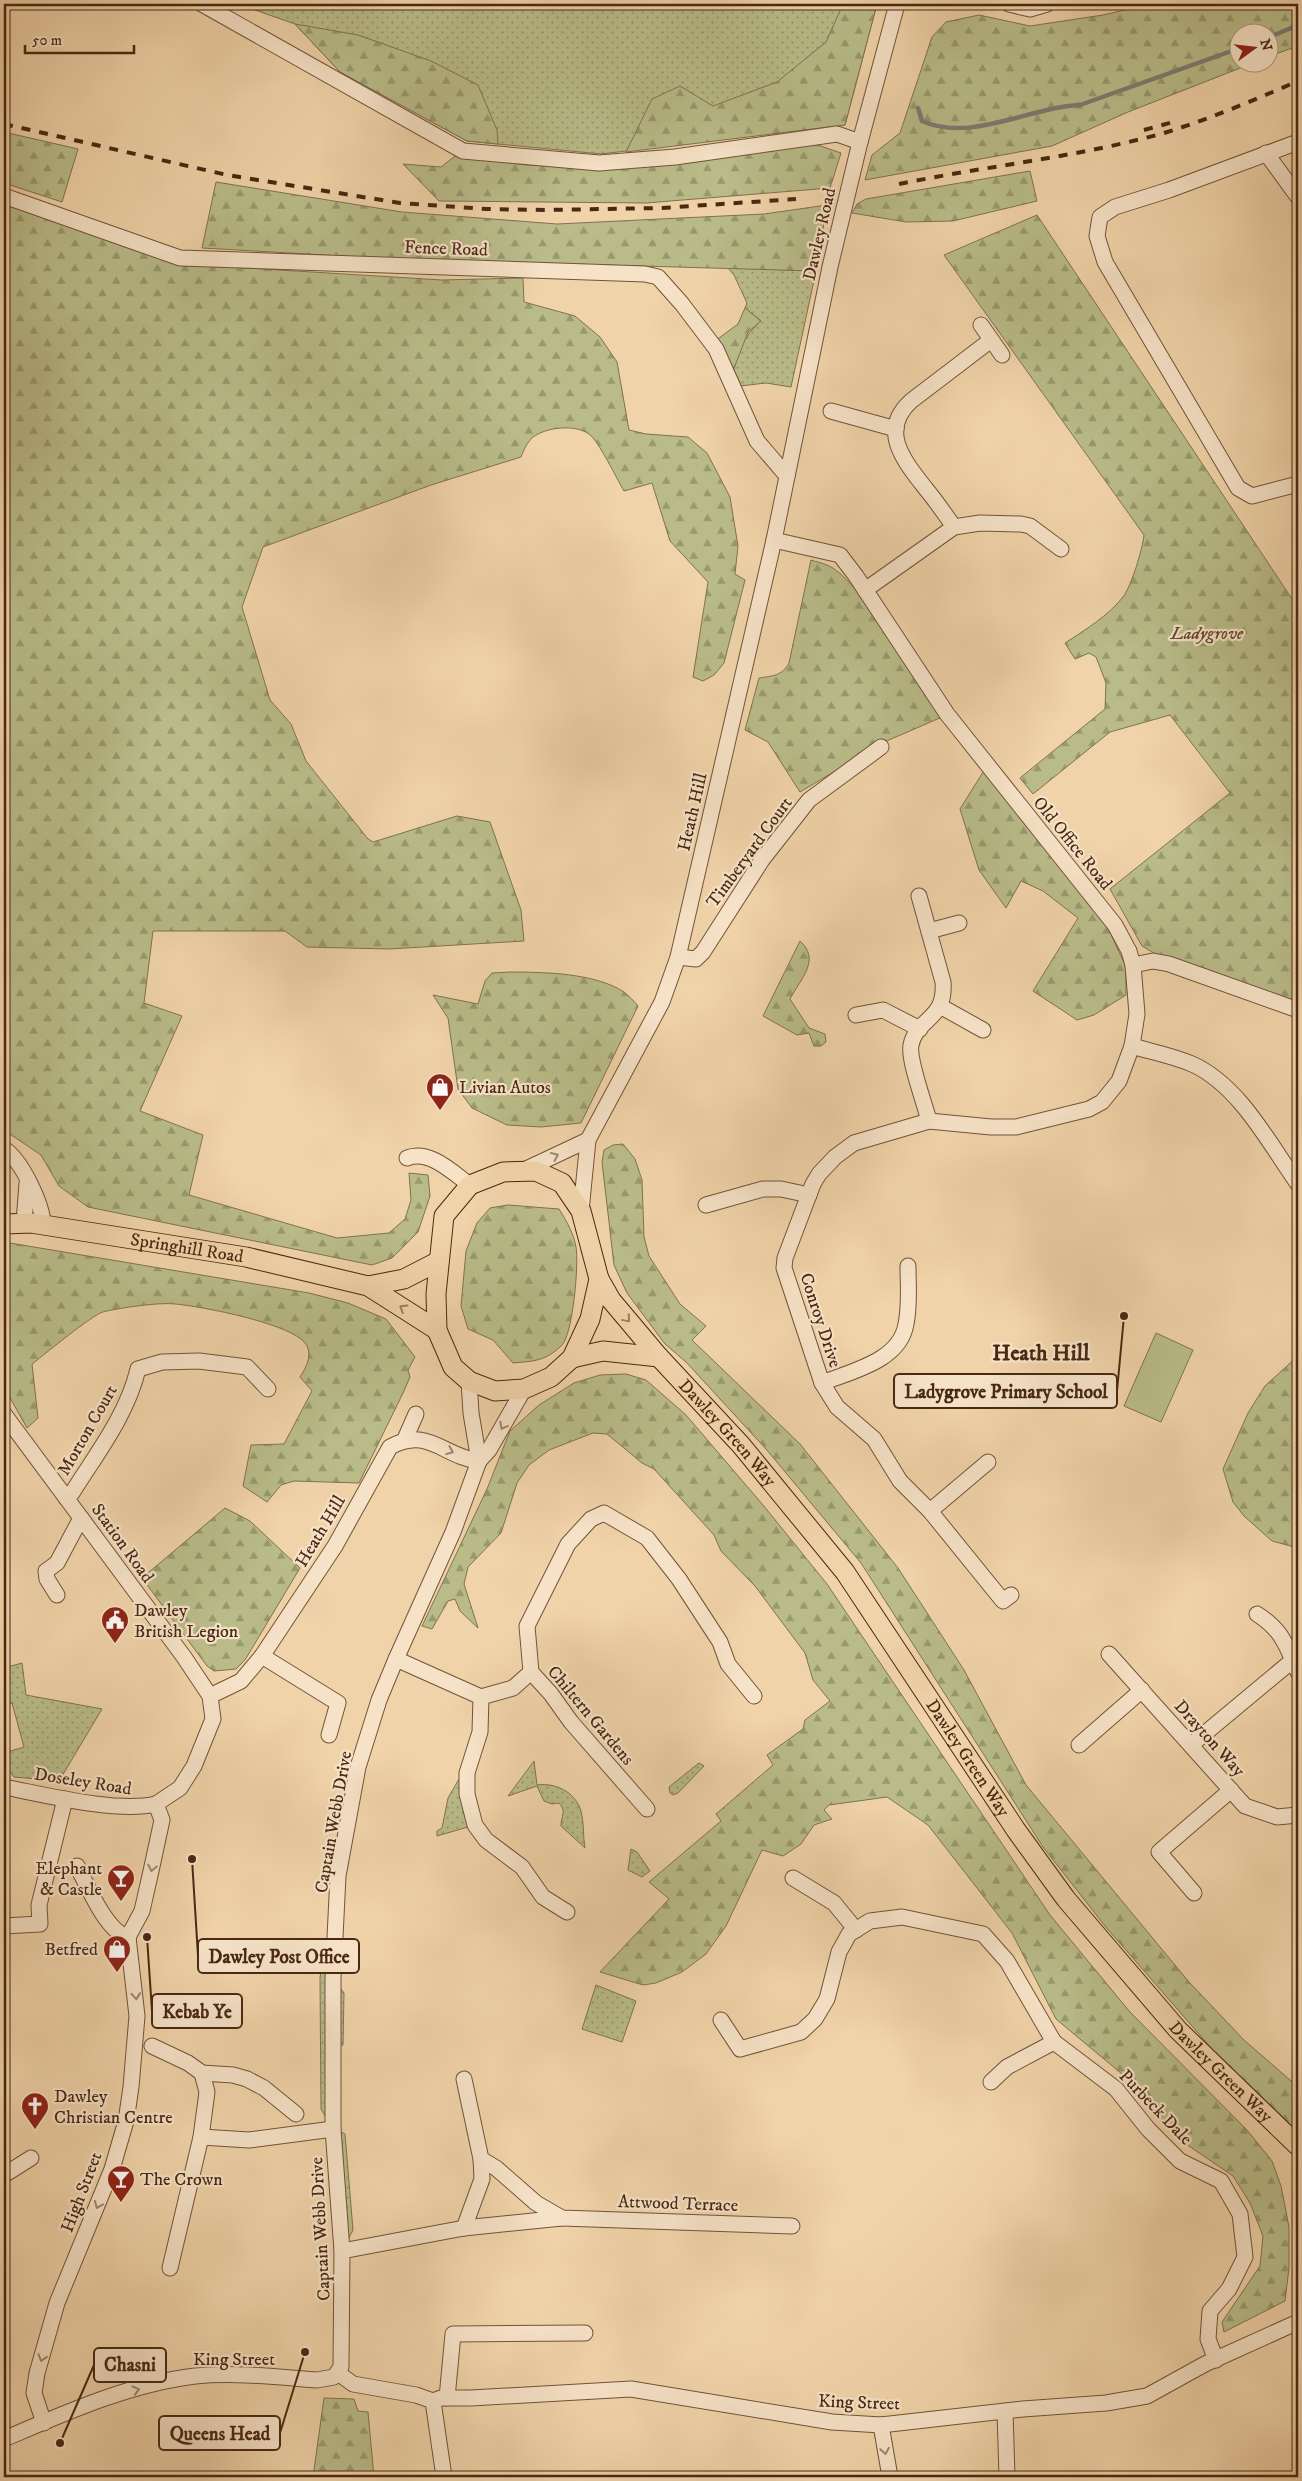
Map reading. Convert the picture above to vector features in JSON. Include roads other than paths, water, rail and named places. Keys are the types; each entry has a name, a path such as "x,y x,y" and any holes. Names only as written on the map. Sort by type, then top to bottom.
{"main road":[{"path":"536,1171 562,1183 581,1211 599,1279 590,1319 572,1358 551,1377 524,1389 495,1391 469,1381 453,1367 437,1330 436,1294 444,1216 470,1185 503,1172 536,1171"},
{"name":"Springhill Road","path":"4,1224 44,1225 246,1257 368,1286 437,1330"},
{"name":"Springhill Road","path":"368,1286 404,1279 439,1261"},
{"name":"Dawley Green Way","path":"599,1279 611,1300 659,1357 741,1445 845,1572 1016,1830 1066,1899 1178,2030 1297,2148"},
{"path":"572,1358 603,1351 659,1357"}],"street":[{"path":"202,4 462,151 599,163 675,157 837,134 860,142"},
{"name":"Dawley Road","path":"787,476 807,371 860,142 898,4"},
{"path":"1009,4 1030,9 1047,4"},
{"path":"1298,142 1169,190 1114,207 1100,217 1097,236 1105,262 1238,488 1252,496 1298,484"},
{"path":"1266,153 1298,197"},
{"name":"Fence Road","path":"4,196 180,258 645,274 658,278 682,304 716,349 757,441 787,476"},
{"path":"981,325 1002,355"},
{"path":"954,527 905,462 897,446 897,420 906,405 991,340"},
{"path":"831,411 896,429"},
{"name":"Heath Hill","path":"581,1211 588,1140 662,1002 678,957 787,476"},
{"path":"865,590 954,527 980,523 1021,524 1030,526 1061,549"},
{"name":"Old Office Road","path":"774,540 840,555 947,714 1115,924 1129,951 1133,965 1137,1014 1132,1046"},
{"name":"Timberyard Court","path":"678,957 696,959 703,952 762,860 809,800 881,748"},
{"path":"920,896 943,982 943,999 940,1006 915,1035 910,1052 929,1121"},
{"path":"929,931 959,923"},
{"path":"1133,965 1153,961 1169,964 1298,1010"},
{"path":"940,1006 983,1030"},
{"path":"856,1015 883,1010 920,1029"},
{"path":"1132,1046 1192,1064 1219,1081 1240,1102 1298,1184"},
{"name":"Conroy Drive","path":"1011,1595 1003,1601 930,1511 900,1481 874,1439 837,1407 822,1383 784,1268 786,1258 809,1195 819,1174 844,1149 866,1138 929,1121 1003,1128 1090,1109 1102,1102 1119,1081 1132,1046"},
{"path":"521,1172 588,1140"},
{"path":"4,1149 13,1157 40,1205 44,1225"},
{"path":"407,1158 415,1155 437,1161 470,1185"},
{"path":"24,1223 27,1183"},
{"path":"706,1205 763,1189 781,1189 809,1195"},
{"path":"822,1383 879,1359 896,1346 906,1326 908,1266"},
{"name":"Morton Court","path":"66,1498 72,1493 114,1427 132,1392 138,1369 162,1362 199,1361 247,1367 268,1389"},
{"name":"Captain Webb Drive","path":"469,1381 471,1413 479,1461"},
{"name":"Captain Webb Drive","path":"340,2366 342,2251 333,2129 333,1978 338,1876 358,1768 379,1700 454,1532 479,1461 490,1450 524,1389"},
{"name":"Station Road","path":"4,1414 184,1657 210,1696"},
{"path":"416,1414 404,1439 422,1440 479,1461"},
{"name":"Heath Hill","path":"210,1696 241,1681 262,1656 335,1546 390,1447 404,1439"},
{"path":"930,1511 988,1462"},
{"name":"Chiltern Gardens","path":"647,1809 567,1717 552,1694 531,1672 527,1626 568,1544 591,1519 604,1513 647,1538 679,1579 720,1642 728,1664 754,1696"},
{"path":"57,1595 47,1579 46,1571 57,1563 81,1518"},
{"path":"1191,1745 1296,1666 1289,1649 1274,1625 1257,1614"},
{"name":"Drayton Way","path":"1109,1654 1245,1806 1277,1817 1298,1815"},
{"path":"262,1656 338,1703 329,1735"},
{"path":"396,1659 481,1697 513,1688 531,1672"},
{"path":"1079,1745 1142,1690"},
{"path":"77,1866 106,1920 122,1936 128,1937 142,1911 162,1820 156,1804 180,1788 194,1766 214,1719 210,1696"},
{"path":"481,1697 480,1732 467,1773 467,1794 475,1825 486,1840 522,1867 543,1897 566,1912"},
{"name":"Doseley Road","path":"4,1787 65,1799 138,1808 156,1804"},
{"path":"1194,1893 1159,1852 1231,1790"},
{"path":"4,1926 40,1924 39,1905 65,1799"},
{"path":"793,1878 834,1904 856,1930"},
{"name":"Purbeck Dale","path":"721,2020 740,2049 801,2032 815,2019 827,1999 839,1952 849,1934 870,1921 902,1918 983,1934 1007,1961 1054,2042 1116,2089 1148,2128 1180,2161 1221,2181 1240,2214 1245,2256 1229,2289 1210,2311 1208,2339 1216,2360"},
{"name":"High Street","path":"44,2423 34,2392 37,2373 57,2303 112,2169 127,2113 138,2016 128,1937"},
{"path":"991,2082 1007,2067 1054,2042"},
{"path":"152,2046 188,2062 202,2073 233,2075 247,2079 264,2088 296,2114"},
{"path":"170,2268 201,2137 207,2092 202,2073"},
{"path":"464,2079 481,2159 482,2179 464,2228"},
{"path":"201,2137 249,2140 333,2129"},
{"path":"4,2175 32,2158"},
{"name":"Attwood Terrace","path":"481,2159 496,2168 536,2203 562,2218"},
{"name":"Attwood Terrace","path":"342,2251 464,2228 562,2218 792,2226"},
{"name":"King Street","path":"4,2439 106,2399 193,2377 232,2376 317,2380 334,2377 340,2366 353,2384 440,2399 577,2394 632,2389 832,2422 880,2425 1005,2411 1106,2403 1147,2396 1216,2360 1298,2322"},
{"path":"444,2477 436,2406 440,2399 453,2334 585,2333"},
{"path":"1005,2411 1007,2477"},
{"path":"880,2425 890,2477"}],"waterway":[{"path":"1280,33 1298,25"},
{"path":"918,108 922,121 941,127 980,126 1041,111 1080,105 1230,52"}],"railway":[{"path":"899,184 1099,149 1164,133 1215,115 1298,81"},
{"path":"1144,130 1177,121"},
{"path":"4,124 227,175 400,203 487,209 545,210 662,208 796,199"}],"place":[{"name":"Livian Autos","path":"440,1111"},
{"name":"Ladygrove Primary School","path":"1124,1316"},
{"name":"Dawley British Legion","path":"115,1644"},
{"name":"Dawley Post Office","path":"192,1859"},
{"name":"Elephant & Castle","path":"121,1902"},
{"name":"Kebab Ye","path":"147,1937"},
{"name":"Betfred","path":"117,1973"},
{"name":"Dawley Christian Centre","path":"35,2130"},
{"name":"The Crown","path":"121,2203"},
{"name":"Queens Head","path":"305,2352"},
{"name":"Chasni","path":"60,2443"}],"district":[{"name":"Heath Hill","path":"1041,1352"}],"park label":[{"name":"Ladygrove","path":"1207,633"}]}
